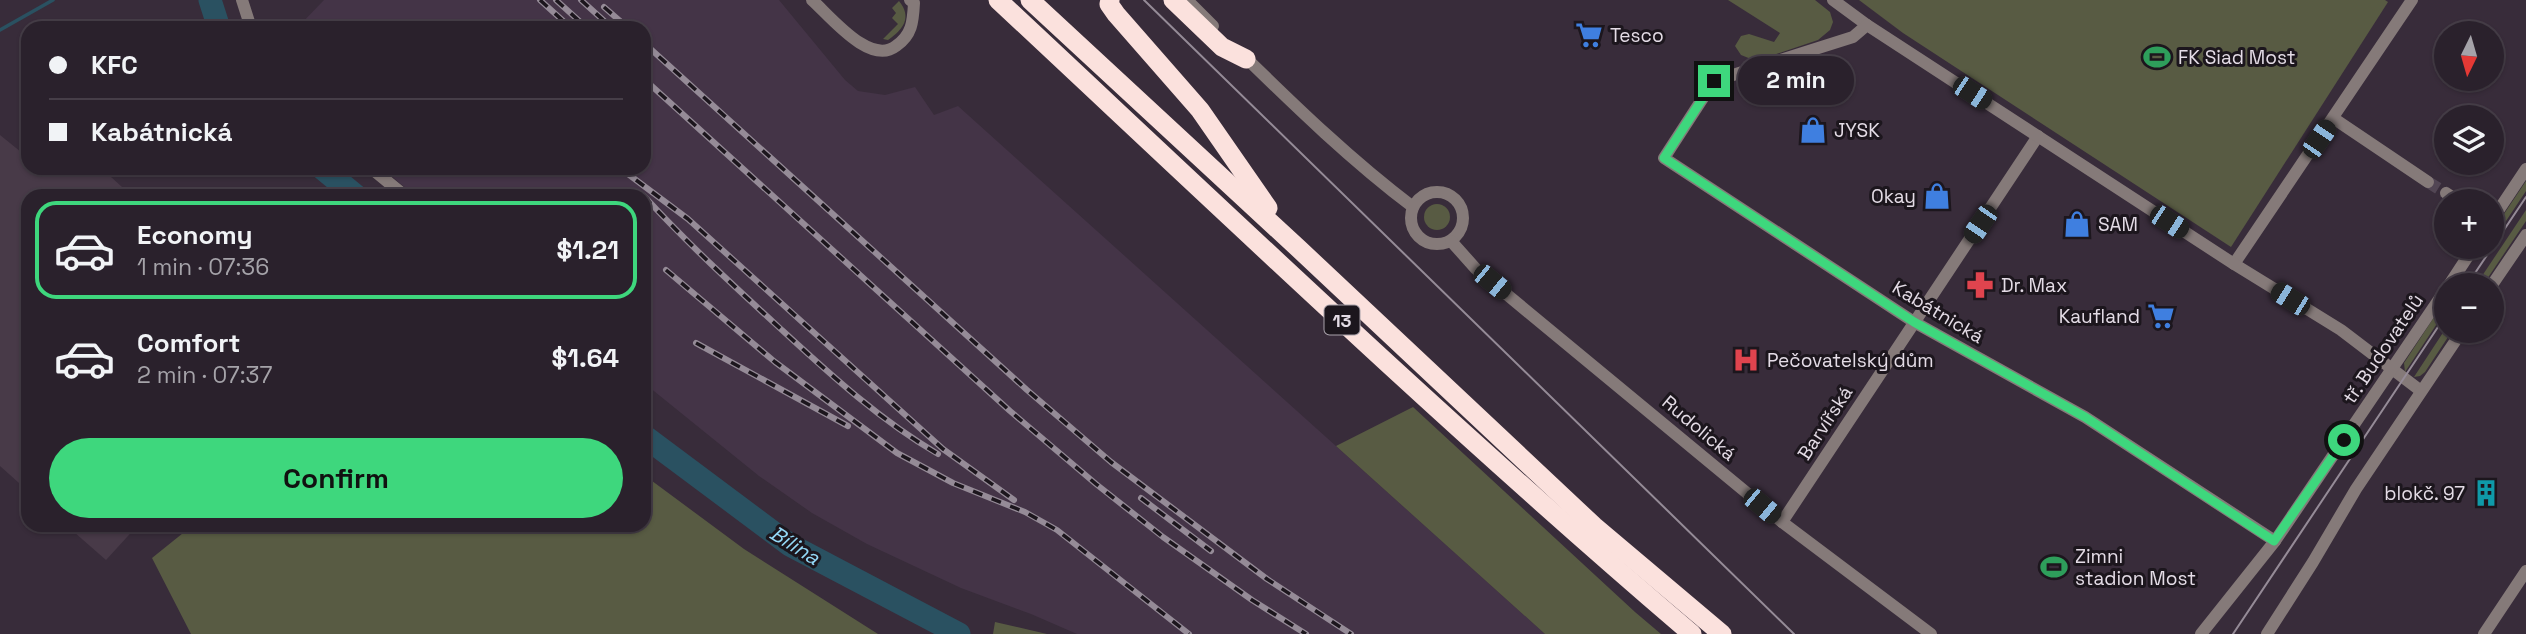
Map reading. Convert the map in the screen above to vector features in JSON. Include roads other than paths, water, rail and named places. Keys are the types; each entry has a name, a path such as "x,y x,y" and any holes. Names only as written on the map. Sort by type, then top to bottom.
{"highway":[{"name":"13","path":"998,0 1420,393 1581,540 1692,634"},
{"name":"13","path":"1030,0 1594,526 1722,634"},
{"path":"1110,0 1109,4 1116,14 1200,110 1298,248"},
{"path":"1173,0 1222,47 1247,59"}],"street":[{"path":"242,0 249,21"},
{"path":"812,0 859,44 873,51 891,50 905,40 913,24 914,3 910,0"},
{"path":"1187,0 1383,184 1413,207"},
{"path":"1833,0 1867,25 2341,330 2421,391"},
{"path":"2235,264 2413,0"},
{"name":"Kabátnická","path":"1867,25 1853,37 1714,81 1664,158 1914,322 2068,407 2274,541"},
{"path":"2333,118 2428,182"},
{"name":"Barvířská","path":"1782,522 2038,136"},
{"path":"2504,202 2526,169"},
{"path":"380,175 396,189"},
{"path":"1431,192 1453,197 1463,211 1464,219 1462,228 1451,241 1435,245 1419,238 1411,224 1413,207 1417,200 1431,192"},
{"path":"2500,273 2526,235"},
{"name":"Rudolická","path":"1451,241 1476,269 1782,522 1931,634"},
{"name":"tř. Budovatelů","path":"2201,634 2274,541 2434,308"},
{"path":"2267,634 2356,489 2454,343"},
{"path":"2484,634 2526,571"}],"waterway":[{"path":"0,30 53,0"},
{"name":"Bílina","path":"210,0 217,21"},
{"name":"Bílina","path":"330,175 348,189"},
{"name":"Bílina","path":"651,441 790,545 959,634"}],"tunnel":[{"path":"2428,182 2439,189"}],"tram line":[{"path":"1144,0 1794,634"},
{"path":"2475,273 2526,197"},
{"path":"2233,634 2434,333"}],"railway":[{"path":"540,0 563,21"},
{"path":"556,0 579,21"},
{"path":"581,0 604,21"},
{"path":"604,7 620,21"},
{"path":"651,49 1027,390 1111,462 1267,579 1351,634"},
{"path":"651,85 1010,411 1096,484 1163,537 1252,600 1306,634"},
{"path":"629,175 648,189"},
{"path":"651,191 688,219 943,449 1014,500"},
{"path":"651,203 712,265 838,381 896,427 938,454"},
{"path":"666,270 775,362 897,453 953,483 1025,512 1057,530 1189,634"},
{"path":"696,343 848,426"},
{"path":"1141,498 1211,551"}],"place":[{"name":"Tesco","path":"1589,35"},
{"name":"FK Siad Most","path":"2157,57"},
{"name":"JYSK","path":"1813,130"},
{"name":"Okay","path":"1937,196"},
{"name":"SAM","path":"2077,224"},
{"name":"Dr. Max","path":"1980,285"},
{"name":"Kaufland","path":"2161,316"},
{"name":"Pečovatelský dům","path":"1746,360"},
{"name":"blokč. 97","path":"2486,493"},
{"name":"Zimni stadion Most","path":"2054,567"}]}
